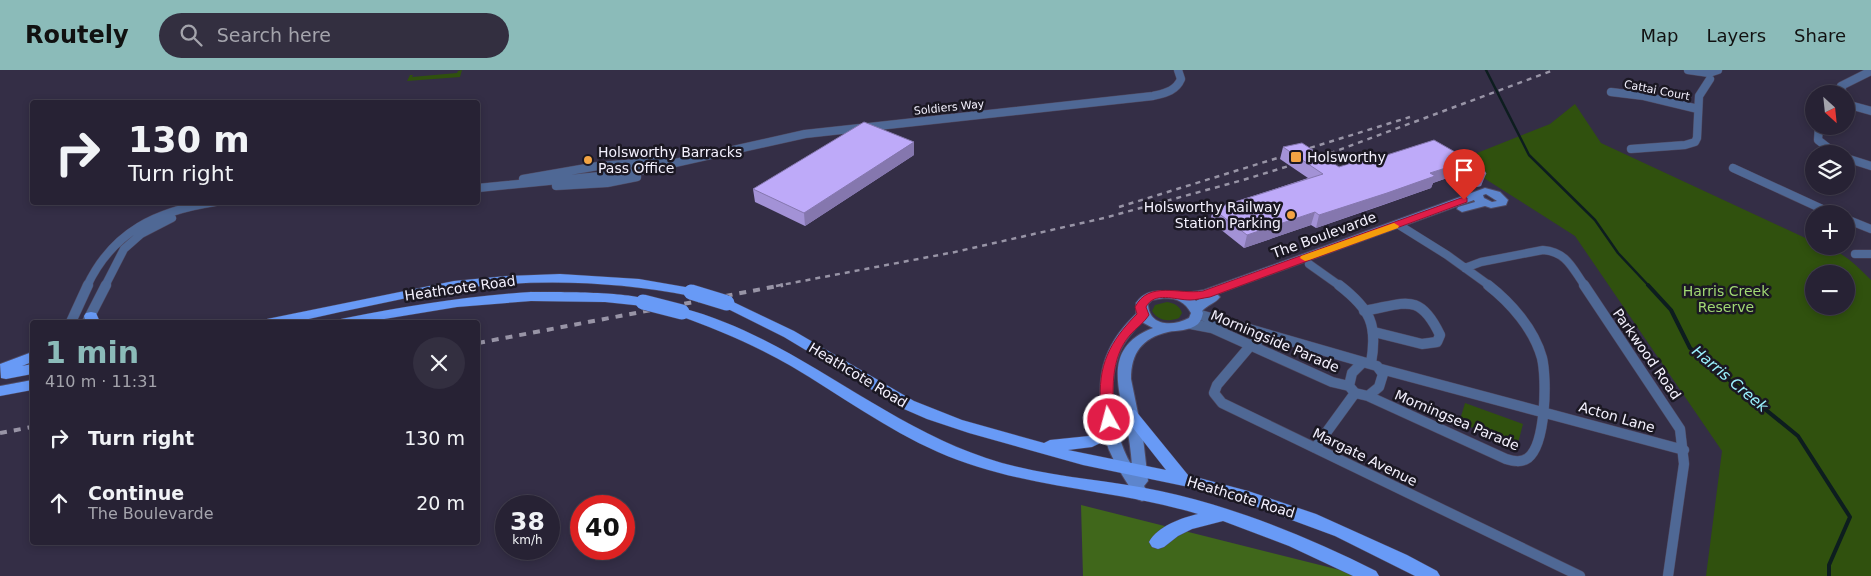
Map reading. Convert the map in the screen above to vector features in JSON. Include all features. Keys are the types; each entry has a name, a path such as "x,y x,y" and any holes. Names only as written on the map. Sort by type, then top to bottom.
{"main road":[{"name":"Heathcote Road","path":"282,320 447,288 518,279 579,278 615,280 664,286 691,292 728,303 789,334 909,405 932,416 1039,447 1133,470 1182,479 1294,512 1368,543 1431,576"},
{"name":"Heathcote Road","path":"357,320 450,303 502,297 584,296 643,302 716,322 748,337 899,425 946,448 981,462 1055,481 1176,501 1282,537 1370,576"},
{"path":"0,369 30,358"},
{"path":"0,375 30,369"},
{"path":"0,390 30,385"},
{"path":"1130,414 1182,479"},
{"path":"1039,447 1085,443 1112,431"},
{"path":"1158,542 1169,532 1180,526 1195,520 1222,516"}],"street":[{"name":"Soldiers Way","path":"480,188 704,156 805,134 1153,96 1178,86 1181,79 1178,70"},
{"path":"1688,70 1708,76"},
{"path":"1631,149 1693,143 1698,138 1699,96 1708,76 1718,70"},
{"path":"1856,70 1868,73"},
{"path":"1852,85 1852,82 1868,73"},
{"name":"Cattai Court","path":"1611,92 1650,98 1698,109"},
{"path":"1855,107 1871,111"},
{"path":"1818,135 1818,140 1824,145"},
{"name":"Soldiers Way","path":"496,186 580,186 607,183 638,177 704,156"},
{"path":"1855,161 1871,166"},
{"path":"1733,168 1813,205"},
{"name":"The Boulevarde","path":"1180,296 1206,294 1480,199"},
{"path":"72,320 101,260 121,239 158,218 200,205"},
{"path":"90,320 117,261 124,249 132,241 157,225 181,214 212,205"},
{"path":"1855,223 1871,229"},
{"path":"1855,224 1871,232"},
{"path":"1402,227 1465,268 1501,295 1513,308 1529,332 1544,367 1546,387 1544,411"},
{"name":"The Boulevarde","path":"1194,315 1207,300 1309,264 1402,227"},
{"name":"Parkwood Road","path":"1465,268 1481,262 1543,250 1553,251 1564,256 1676,422 1682,438 1684,464 1668,576"},
{"path":"1855,254 1871,254"},
{"path":"1309,264 1349,294 1364,311 1371,322 1374,332 1374,345 1367,363 1352,374 1352,389 1315,448"},
{"path":"1166,293 1180,296 1187,300 1194,315 1177,328 1166,328 1152,323 1143,315 1141,307 1144,300 1148,297 1166,293"},
{"path":"1364,311 1403,302 1413,303 1426,310 1440,335 1437,342 1428,344 1374,332"},
{"path":"1142,495 1133,470 1116,451 1106,402 1106,389 1111,357 1124,334 1143,315"},
{"name":"Morningside Parade","path":"1194,315 1367,363"},
{"name":"Morningside Parade","path":"1194,315 1212,328 1332,382 1352,389"},
{"path":"1133,470 1138,448 1123,382 1125,360 1136,343 1144,336 1166,328"},
{"name":"Margate Avenue","path":"1268,335 1251,345 1216,385 1215,396 1227,406 1580,576"},
{"path":"1352,389 1368,396 1379,387 1383,374 1381,369 1367,363"},
{"name":"Morningsea Parade","path":"1368,396 1506,459 1524,462 1532,455 1542,425 1544,411 1381,369"},
{"name":"Acton Lane","path":"1544,411 1684,450"}],"green space":[{"path":"462,70 460,77 407,81 410,75 413,75 412,77 457,73"},
{"name":"Harris Creek Reserve","path":"1575,104 1601,143 1805,238 1805,255 1842,255 1846,257 1852,262 1871,280 1871,576 1706,576 1722,451 1575,236 1457,161 1550,124"},
{"path":"1167,302 1180,308 1182,313 1179,318 1164,320 1154,314 1152,311 1155,305"},
{"path":"1465,403 1523,424 1518,443 1459,423"},
{"path":"1081,505 1364,576 1083,576"}],"building":[{"path":"864,122 914,142 804,213 753,189"},
{"path":"1434,140 1483,168 1486,174 1474,176 1452,166 1430,173 1435,176 1387,193 1319,215 1315,212 1247,235 1213,209 1323,174 1283,147 1302,143 1339,167 1367,158 1371,160"}],"waterway":[{"name":"Harris Creek","path":"1486,70 1529,155 1595,220 1618,253 1649,286"},
{"name":"Harris Creek","path":"1648,285 1671,310 1690,348 1798,436 1850,517 1829,565 1829,576"}],"railway":[{"path":"776,286 955,252 1104,218 1243,180 1328,154 1554,70"},
{"path":"1119,207 1410,117"},
{"path":"480,343 783,285"},
{"path":"0,433 30,427"}],"slow traffic":[{"path":"1305,258 1394,226"}],"place":[{"name":"Holsworthy","path":"1296,157"},
{"name":"Holsworthy Barracks Pass Office","path":"588,160"},
{"name":"Holsworthy Railway Station Parking","path":"1291,215"}],"route":[{"path":"1109,420 1106,389 1111,357 1124,334 1143,315 1141,311 1142,303 1148,297 1166,293 1191,297 1206,294 1464,200"}]}
